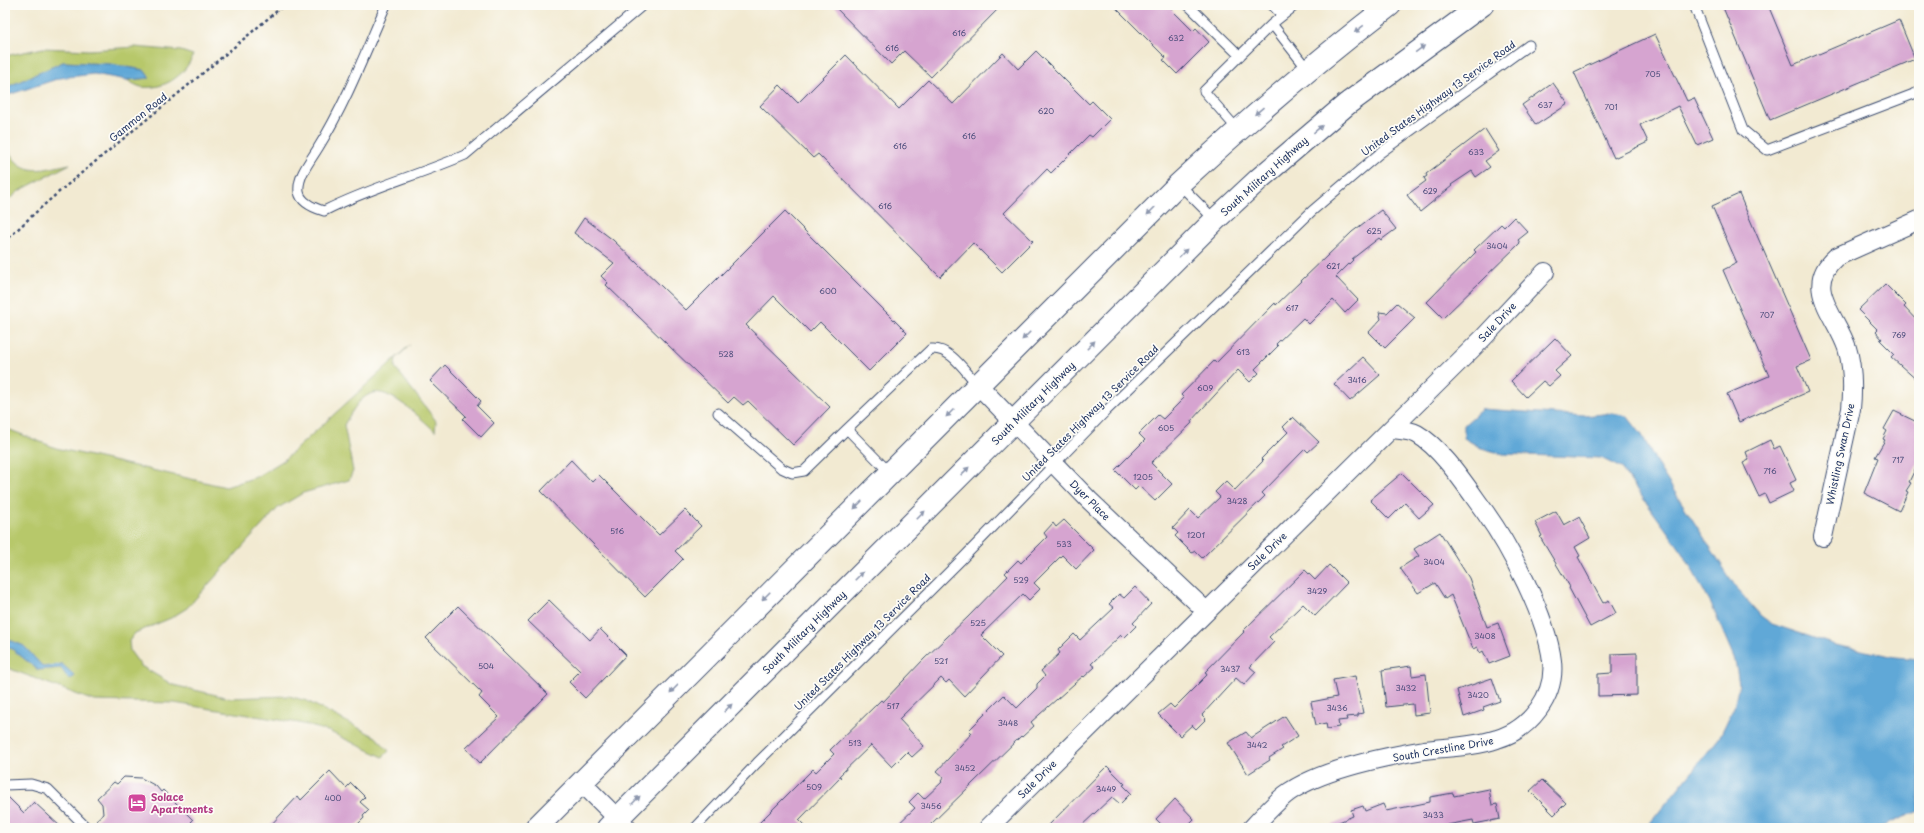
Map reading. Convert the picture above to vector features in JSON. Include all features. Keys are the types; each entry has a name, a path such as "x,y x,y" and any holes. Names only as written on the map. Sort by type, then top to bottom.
{"main road":[{"name":"South Military Highway","path":"618,825 1216,220 1265,174 1347,104 1482,5"},
{"path":"536,828 1179,184 1238,130 1383,7"}],"street":[{"name":"Whistling Swan Drive","path":"1823,537 1851,409 1852,390 1851,367 1847,349 1839,327 1821,295 1820,284 1822,275 1828,265 1836,257 1919,220"},
{"name":"Sale Drive","path":"988,828 1483,338 1546,272"},
{"name":"Dyer Place","path":"978,385 1054,464 1206,611"},
{"name":"South Crestline Drive","path":"1252,828 1285,796 1304,784 1321,777 1362,764 1424,750 1480,743 1498,739 1515,731 1530,720 1540,709 1547,693 1552,676 1552,661 1548,644 1533,601 1511,555 1480,506 1455,471 1435,450 1417,434 1404,430 1391,429"},
{"path":"581,782 618,825"}],"lane":[{"path":"386,5 348,91 324,139 304,172 299,185 299,193 312,207 324,211 341,202 433,169 465,155 643,5"},
{"path":"1188,5 1240,56"},
{"path":"1272,5 1282,15"},
{"path":"1238,130 1204,91 1272,24 1296,5"},
{"path":"1694,5 1743,130 1767,150 1919,92"},
{"path":"1272,24 1308,70"},
{"name":"United States Highway 13 Service Road","path":"695,828 756,763 963,558 1054,464 1247,272 1312,211 1380,153 1530,45"},
{"path":"1179,184 1216,220"},
{"path":"718,413 781,468 792,474 804,471 931,349 938,348 947,352 978,385"},
{"path":"847,429 890,473"},
{"path":"5,785 31,784 48,789 87,828"}],"path":[{"name":"Gammon Road","path":"5,242 70,181 190,85 284,5"}],"green space":[{"path":"135,47 181,51 193,55 185,69 179,75 173,80 158,86 141,87 127,80 150,78 144,70 110,64 63,62 5,88 5,56 43,48 89,50"},
{"path":"5,143 17,162 24,167 40,169 70,164 19,191 5,203"},
{"path":"410,345 396,358 395,367 436,421 435,431 404,405 386,394 377,393 366,396 355,408 344,425 353,471 349,480 303,493 278,508 187,608 171,618 135,633 129,641 130,651 141,666 173,685 229,698 289,696 307,701 376,737 389,751 383,757 328,731 299,723 174,703 94,701 5,667 5,649 11,648 38,670 61,668 62,664 43,667 24,646 8,639 5,641 5,428 56,448 226,487 256,477 284,460"}],"water":[{"path":"63,62 110,64 144,70 150,78 127,80 94,74 60,78 5,96 5,88"},
{"path":"1482,409 1584,416 1613,413 1627,416 1642,435 1660,469 1737,589 1761,616 1772,624 1835,645 1896,657 1919,659 1919,811 1878,828 1646,828 1719,738 1734,707 1739,684 1735,660 1712,606 1683,553 1621,468 1601,458 1503,454 1481,448 1464,438 1464,425"},
{"path":"7,639 24,646 43,667 62,664 75,676 69,680 61,668 38,670 11,648 5,649 5,641"}],"building":[{"path":"833,5 1002,5 931,77 904,51 891,64"},
{"path":"1113,5 1167,5 1193,31 1196,28 1209,42 1177,74 1163,60 1166,58"},
{"path":"1722,5 1768,5 1793,65 1899,20 1915,59 1770,120"},
{"path":"1655,34 1687,101 1694,98 1713,138 1697,145 1678,106 1640,125 1648,142 1614,158 1574,72"},
{"path":"1036,51 1089,104 1092,101 1110,119 1092,137 1089,135 1051,173 1047,169 1004,213 1033,241 1002,272 973,243 940,277 818,154 813,158 760,106 780,85 798,103 846,55 899,109 928,80 953,104 1003,53 1018,69"},
{"path":"1553,83 1568,104 1536,125 1522,105"},
{"path":"1485,129 1499,151 1485,161 1490,167 1476,177 1472,171 1451,185 1452,186 1420,212 1407,195 1426,181 1424,178 1427,176 1426,174"},
{"path":"1739,194 1811,360 1797,366 1808,392 1739,422 1727,394 1769,376 1723,270 1737,263 1712,206"},
{"path":"1381,210 1396,229 1381,240 1379,238 1352,259 1353,260 1336,277 1358,300 1345,313 1333,300 1309,324 1303,318 1276,344 1278,346 1255,369 1259,373 1250,382 1238,370 1191,421 1192,423 1151,463 1172,484 1155,501 1139,486 1135,490 1115,470 1145,440 1139,434 1158,415 1163,419 1184,398 1181,395 1214,361 1216,363 1275,303 1276,305 1352,232"},
{"path":"785,211 907,333 869,371 820,322 810,332 774,296 746,325 830,407 793,445 748,401 743,405 734,397 728,403 606,285 608,283 601,276 614,263 574,233 584,218 613,240 686,310"},
{"path":"1514,217 1528,232 1518,240 1520,243 1443,318 1427,302 1476,252 1474,250 1501,224 1504,227"},
{"path":"1885,284 1906,305 1904,307 1919,323 1919,382 1891,357 1894,354 1880,340 1882,339 1876,332 1878,330 1858,310"},
{"path":"1397,303 1415,318 1385,348 1369,332 1381,319 1379,312 1387,313"},
{"path":"1555,338 1572,356 1555,371 1560,376 1549,386 1543,381 1526,397 1511,381"},
{"path":"1363,357 1380,375 1350,401 1334,384"},
{"path":"445,365 481,401 477,406 494,423 481,437 463,419 466,416 430,381"},
{"path":"1894,411 1919,423 1919,461 1909,482 1911,483 1906,491 1908,492 1899,511 1864,493 1878,458 1875,457 1885,440 1883,439 1887,431 1884,429"},
{"path":"1293,417 1319,442 1308,452 1305,449 1262,493 1265,496 1202,558 1195,551 1192,553 1175,536 1178,533 1173,528 1190,510 1198,518 1220,497 1215,492 1226,481 1235,490 1263,461 1261,459 1288,432 1283,427"},
{"path":"1770,440 1774,449 1780,446 1796,480 1790,483 1794,491 1769,503 1765,494 1759,497 1743,463 1749,460 1746,452"},
{"path":"571,460 592,482 599,475 659,535 685,510 701,526 675,551 683,559 645,597 541,491"},
{"path":"1402,473 1434,505 1419,518 1405,503 1389,519 1370,500"},
{"path":"1556,511 1564,525 1579,517 1590,538 1575,547 1580,556 1578,557 1603,603 1609,600 1616,613 1590,627 1569,588 1570,587 1540,537 1542,536 1535,522"},
{"path":"1064,520 1094,550 1076,569 1062,555 1034,583 1040,589 1029,600 1023,594 981,635 1002,656 964,696 949,680 946,683 941,678 899,719 924,746 912,757 907,752 892,767 871,745 839,776 841,777 799,820 807,828 754,828 813,769 816,772 834,754 830,750 881,700 883,702 924,659 968,617 1008,576 1005,573 1018,560 1021,563 1047,537 1044,533 1053,523 1056,527"},
{"path":"1440,532 1469,578 1487,627 1498,623 1510,656 1489,664 1483,651 1480,653 1477,647 1473,649 1451,595 1445,599 1435,583 1418,593 1400,568 1419,556 1414,549"},
{"path":"1329,565 1347,583 1315,616 1303,604 1269,637 1274,642 1250,667 1256,672 1244,685 1236,678 1202,715 1206,719 1196,729 1192,725 1180,736 1158,714 1170,704 1174,708 1207,675 1205,672 1244,632 1243,631 1305,570 1315,580"},
{"path":"1135,587 1151,604 1133,623 1136,626 1124,638 1121,635 1091,664 1095,667 1031,722 1034,726 1022,737 1021,736 927,828 894,828 915,808 909,802 918,793 924,799 942,782 941,781 944,777 937,771 972,733 969,730 1004,695 1017,708 1037,688 1037,684 1045,676 1041,671 1060,653 1058,650 1074,634 1080,640 1114,608 1109,604 1119,594 1124,598"},
{"path":"549,600 590,640 600,629 626,655 585,698 569,682 580,671 528,621"},
{"path":"458,606 548,694 480,763 466,748 499,717 479,697 482,693 426,638"},
{"path":"1637,653 1637,695 1598,696 1598,674 1612,673 1612,654"},
{"path":"1411,666 1412,676 1426,674 1430,713 1414,715 1413,704 1386,707 1382,670"},
{"path":"1355,676 1363,713 1358,714 1358,716 1346,717 1347,720 1338,721 1339,727 1327,729 1326,723 1316,725 1311,702 1337,697 1333,680"},
{"path":"1492,678 1500,701 1483,707 1484,710 1464,717 1457,690"},
{"path":"1285,716 1298,736 1281,747 1283,749 1269,758 1270,760 1248,774 1228,743 1246,732 1251,738"},
{"path":"1107,766 1125,784 1123,785 1131,793 1120,804 1112,797 1079,828 1046,828"},
{"path":"330,771 346,788 351,783 365,797 360,802 369,810 363,816 364,818 354,828 268,828 298,796 301,800"},
{"name":"Solace Apartments","path":"124,777 141,778 156,786 161,792 163,790 193,820 191,822 198,828 104,828 96,820 103,814 102,804 97,798 114,782 117,784"},
{"path":"1542,780 1566,803 1554,815 1530,791"},
{"path":"1489,789 1492,805 1497,804 1500,819 1474,824 1473,820 1447,825 1448,828 1325,828 1353,816 1351,810 1363,806 1365,811 1383,804 1386,811 1430,802 1430,797 1453,793 1454,796"},
{"path":"5,794 24,813 34,802 62,828 5,828"},
{"path":"1175,799 1194,819 1185,828 1165,828 1156,819"}],"place":[{"name":"Solace Apartments","path":"137,803"}]}
